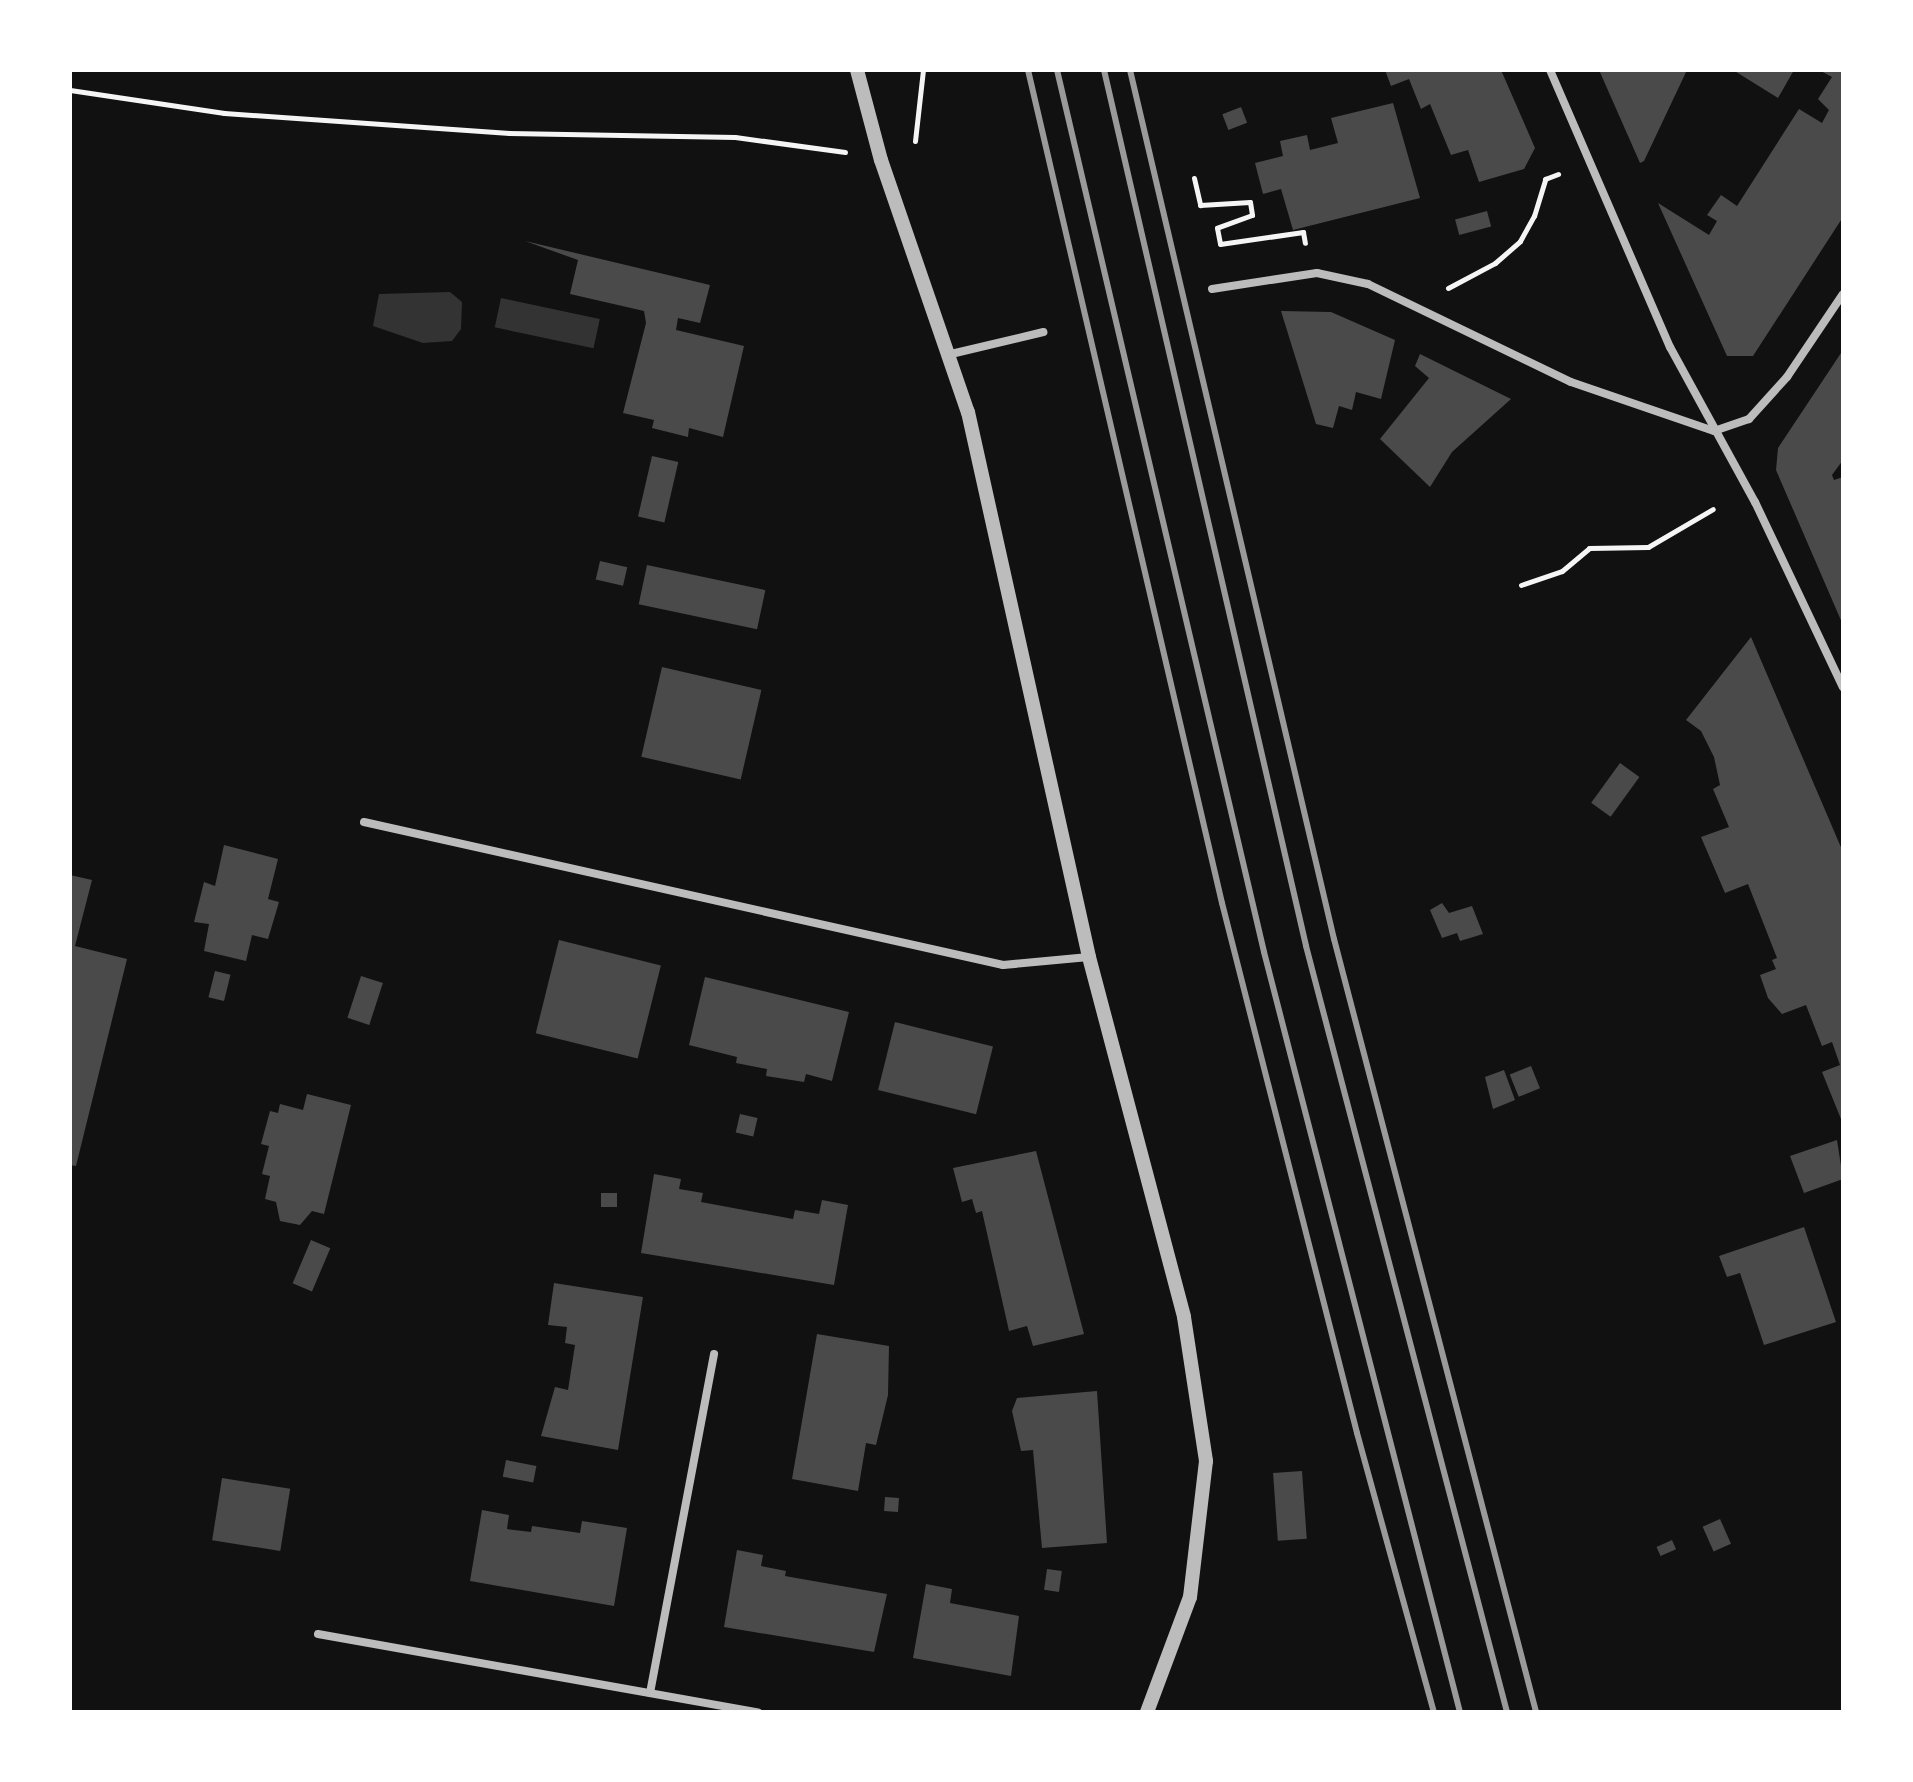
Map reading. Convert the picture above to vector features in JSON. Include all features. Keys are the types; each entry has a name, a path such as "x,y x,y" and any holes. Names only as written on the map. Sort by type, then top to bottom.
{"street":[{"path":"857,70 881,160 951,354 1089,957 1184,1317 1206,1461 1190,1597 1147,1712"},
{"path":"1550,70 1670,347 1801,594 1843,687"},
{"path":"1212,289 1317,273 1368,284 1571,382 1714,431 1749,419 1787,377 1843,294"},
{"path":"951,354 1043,332"},
{"path":"364,822 1003,965 1089,957"},
{"path":"650,1693 714,1354"},
{"path":"318,1634 758,1712"}],"path":[{"path":"915,141 923,70"},
{"path":"70,90 224,113 480,131 735,137 881,160"},
{"path":"1440,292 1495,263 1520,241 1534,216 1545,179 1558,174"},
{"path":"1194,178 1200,205 1250,202 1252,215 1217,228 1220,244 1303,232 1305,243"},
{"path":"1521,585 1562,571 1589,548 1648,547 1713,509"}],"shaded area":[{"path":"450,292 462,302 461,329 452,341 423,343 373,326 379,294"},
{"path":"501,298 600,319 594,348 495,327"}],"building":[{"path":"1385,70 1501,70 1535,148 1524,169 1479,182 1468,150 1451,155 1430,104 1421,109 1409,79 1391,86"},
{"path":"1599,70 1687,70 1644,161 1640,163"},
{"path":"1733,70 1794,70 1778,98"},
{"path":"1819,70 1843,70 1843,217 1753,356 1727,356 1658,203 1709,235 1717,221 1707,215 1721,195 1737,206 1799,109 1822,123 1829,110 1818,99 1832,77"},
{"path":"1393,103 1420,198 1293,230 1281,189 1263,194 1255,163 1283,156 1280,141 1307,135 1310,150 1338,143 1331,118"},
{"path":"1241,107 1247,123 1228,130 1222,114"},
{"path":"1487,211 1491,226 1459,235 1455,220"},
{"path":"525,241 710,285 700,323 678,318 676,330 744,346 723,437 689,428 688,437 652,428 654,420 623,413 646,323 644,311 570,294 578,260"},
{"path":"1281,311 1331,312 1395,340 1381,399 1356,392 1352,410 1339,406 1333,428 1316,424"},
{"path":"1843,350 1843,460 1832,475 1834,480 1843,477 1843,625 1776,470 1778,448"},
{"path":"1420,354 1511,399 1452,452 1430,487 1380,439 1429,378 1415,366"},
{"path":"652,456 678,462 664,522 638,516"},
{"path":"600,561 627,567 623,586 596,580"},
{"path":"647,565 765,590 757,629 639,604"},
{"path":"1751,637 1843,852 1843,1124 1822,1072 1840,1065 1832,1042 1822,1046 1806,1005 1782,1014 1768,998 1760,975 1776,969 1772,960 1777,958 1748,884 1725,893 1701,837 1729,827 1713,789 1720,785 1714,757 1701,731 1686,720"},
{"path":"662,667 761,690 741,780 641,757"},
{"path":"1620,763 1639,777 1611,817 1591,803"},
{"path":"224,845 278,859 268,899 279,902 268,939 252,935 246,961 204,951 209,924 194,922 204,882 215,886"},
{"path":"70,875 92,880 75,946 127,959 76,1166 70,1165"},
{"path":"1442,903 1449,913 1472,906 1483,934 1460,941 1457,933 1442,938 1430,910"},
{"path":"559,940 661,965 638,1059 536,1033"},
{"path":"215,971 231,975 224,1001 208,997"},
{"path":"361,976 383,983 369,1025 347,1018"},
{"path":"705,977 849,1012 832,1081 806,1074 804,1082 766,1076 767,1069 736,1063 737,1057 689,1045"},
{"path":"895,1022 993,1046 976,1114 878,1090"},
{"path":"1531,1066 1540,1088 1519,1097 1510,1075"},
{"path":"1504,1070 1515,1100 1493,1109 1485,1077"},
{"path":"307,1094 351,1105 324,1214 312,1211 300,1225 280,1221 276,1202 265,1199 270,1176 262,1174 269,1146 261,1144 270,1111 278,1113 280,1104 303,1110"},
{"path":"740,1114 758,1118 753,1137 736,1133"},
{"path":"1837,1140 1843,1179 1804,1193 1790,1156"},
{"path":"1036,1151 1084,1334 1033,1346 1027,1326 1009,1331 982,1211 976,1213 972,1199 962,1202 953,1168"},
{"path":"654,1174 681,1179 679,1189 703,1193 701,1202 793,1219 795,1210 819,1214 822,1200 848,1205 834,1285 641,1253"},
{"path":"601,1193 617,1193 617,1207 601,1207"},
{"path":"1804,1227 1836,1322 1764,1345 1740,1273 1727,1277 1719,1256"},
{"path":"311,1240 330,1248 312,1291 293,1283"},
{"path":"554,1283 643,1297 618,1450 541,1436 555,1387 568,1390 575,1345 565,1343 567,1327 548,1325"},
{"path":"817,1334 889,1346 888,1395 876,1445 866,1443 858,1491 792,1479"},
{"path":"1097,1391 1107,1543 1042,1548 1033,1450 1021,1451 1012,1411 1017,1398"},
{"path":"506,1460 536,1466 533,1483 503,1477"},
{"path":"1302,1471 1307,1539 1278,1541 1273,1473"},
{"path":"222,1478 290,1489 280,1551 212,1540"},
{"path":"885,1497 899,1498 898,1512 884,1511"},
{"path":"482,1510 509,1515 507,1529 531,1532 532,1526 580,1533 582,1521 627,1528 614,1606 470,1581"},
{"path":"1720,1519 1731,1544 1714,1551 1703,1527"},
{"path":"1672,1540 1676,1549 1661,1556 1656,1547"},
{"path":"737,1550 763,1555 761,1566 786,1571 785,1576 887,1594 874,1652 724,1627"},
{"path":"1047,1569 1062,1571 1059,1592 1044,1590"},
{"path":"926,1584 952,1589 950,1603 1019,1616 1011,1676 913,1658"}],"railway":[{"path":"1028,70 1222,903 1357,1433 1434,1712"},
{"path":"1057,70 1264,952 1460,1712"},
{"path":"1104,70 1306,946 1507,1712"},
{"path":"1130,70 1334,939 1536,1712"}]}
